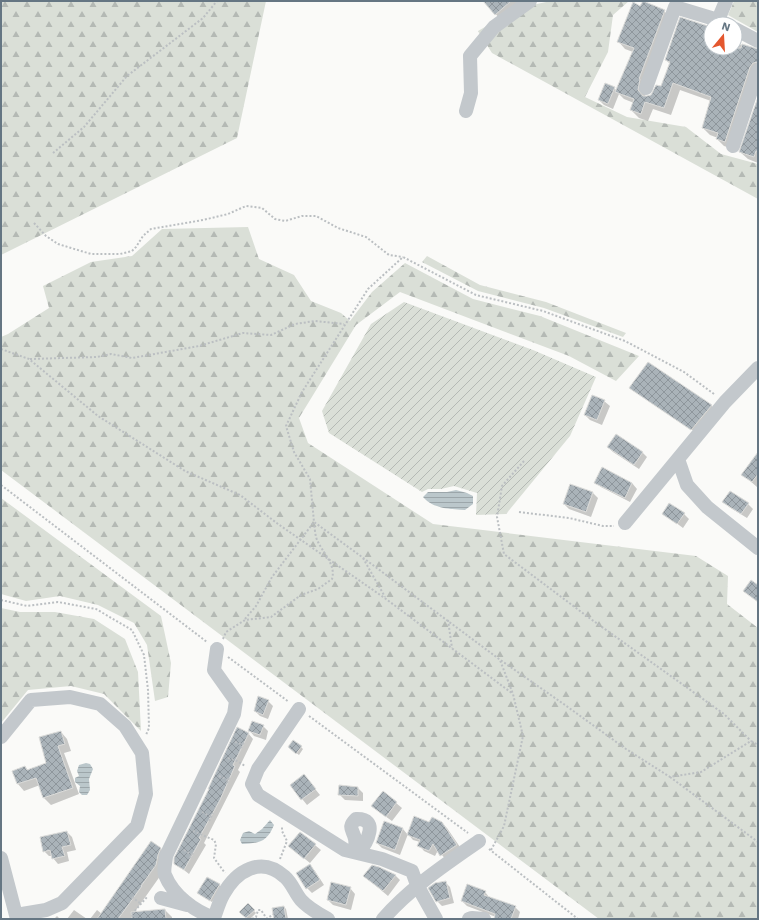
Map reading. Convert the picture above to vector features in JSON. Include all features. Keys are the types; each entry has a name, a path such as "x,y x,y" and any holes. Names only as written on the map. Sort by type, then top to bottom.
{"street":[{"path":"466,112 471,93 470,56 494,27 530,1"},
{"path":"723,16 726,1"},
{"path":"646,88 675,7 703,16"},
{"path":"743,33 758,41"},
{"path":"733,146 758,70"},
{"path":"625,523 725,402 758,368"},
{"path":"678,459 687,485 707,506 758,548"},
{"path":"217,649 214,670 236,701 234,714 166,856 164,874 174,891 203,917 214,918 222,896 233,880 240,874 253,867 266,866 286,878 302,900 328,919"},
{"path":"1,737 32,700 70,697 100,704 125,726 142,753 146,794 137,826 62,903 46,910 17,917 1,858"},
{"path":"299,709 252,784 258,795 346,850 382,859 412,871 417,885 436,919"},
{"path":"383,919 400,900 417,885 479,841"},
{"path":"154,897 191,906"},
{"path":"469,919 484,919"}],"path":[{"path":"53,154 84,128 127,76 203,18 217,1"},
{"path":"34,224 46,236 58,244 91,254 120,254 132,251 150,229 203,220 228,214 246,206 262,208 275,219 285,221 302,216 316,216 338,228 366,237 389,255 403,257 476,295 543,311 625,341 684,372 725,402"},
{"path":"245,620 271,617 301,594 318,589 332,579 334,572 329,559 317,541 310,479 294,452 286,426 302,392 344,324 368,289 403,257"},
{"path":"29,360 97,357 111,354 132,358 199,346 243,333 271,335 295,324 315,321 344,324"},
{"path":"1,349 29,360 98,416 185,471 240,495 301,540 386,599 513,694"},
{"path":"524,461 502,486 497,517 504,554 588,617 724,714 751,741 758,745"},
{"path":"519,512 569,518 603,526 616,526 625,523"},
{"path":"217,649 226,632 245,620 256,606 272,577 314,522"},
{"path":"314,522 362,556 499,659 626,749 670,776 758,842"},
{"path":"362,556 386,599"},
{"path":"1,600 27,606 58,602 96,609 132,630 144,655 148,690 149,728 139,749"},
{"path":"448,620 452,648"},
{"path":"491,850 504,826 524,736 513,694 499,659"},
{"path":"233,740 243,745"},
{"path":"670,776 701,772 751,741"},
{"path":"215,754 237,761 257,774"},
{"path":"217,775 228,780"},
{"path":"201,812 211,817"},
{"path":"209,821 213,813"},
{"path":"273,869 279,861 287,841 282,831 282,826 285,826 294,817"},
{"path":"182,823 185,829 191,828 194,832 214,840 216,844 214,858 222,870 233,880"},
{"path":"180,847 192,855"},
{"path":"190,858 194,851"},
{"path":"132,897 141,904"},
{"path":"136,919 131,915 141,904 154,897"},
{"path":"252,919 256,917 258,910 261,910 266,919 274,914"}],"green space":[{"path":"1,1 266,1 237,138 1,255"},
{"path":"551,1 629,1 613,15 608,52 585,97 627,117 686,127 721,154 758,164 758,199 492,53 478,31 518,8"},
{"path":"734,1 758,1 758,32 743,24 743,16 728,15"},
{"path":"248,227 259,259 294,275 311,301 341,313 350,321 372,292 405,263 473,299 540,316 639,356 616,381 569,356 400,292 356,325 299,418 308,443 433,524 696,556 728,576 727,604 758,628 758,919 599,919 1,470 1,337 49,308 43,286 91,262 132,256 162,229"},
{"path":"427,256 480,285 546,302 626,333 623,337 544,308 478,291 422,262"},
{"path":"404,302 533,350 596,377 570,436 506,514 476,515 477,493 454,486 441,489 428,489 422,492 329,433 322,411 371,324"},
{"path":"1,498 161,616 171,663 168,697 155,701 147,645 134,623 98,605 60,596 26,601 1,594"},
{"path":"1,608 20,612 55,612 94,619 125,639 138,672 141,731 104,694 71,686 28,690 1,723"}],"shaded area":[{"path":"456,490 473,496 473,504 465,510 448,509 432,504 423,497 428,492 447,492"},
{"path":"86,763 90,764 93,769 89,779 90,790 87,795 82,795 79,792 80,786 75,782 75,778 79,776 77,771 79,765"},
{"path":"270,820 274,825 266,838 254,843 242,844 240,840 243,833 249,831 255,834"}],"building":[{"path":"483,1 511,1 495,15"},
{"path":"643,1 665,10 639,79 638,90 643,96 651,95 656,85 661,86 670,62 665,60 680,17 703,24 703,56 743,56 743,44 758,49 758,62 753,63 750,67 725,142 716,139 718,133 702,128 711,97 673,83 664,108 645,102 641,114 630,110 634,99 615,92 634,48 617,42 633,2 640,6"},
{"path":"605,83 615,87 608,104 598,100"},
{"path":"758,97 758,151 756,151 754,157 739,152"},
{"path":"648,362 712,405 691,430 629,388"},
{"path":"592,395 605,400 597,420 584,415"},
{"path":"616,434 643,452 634,465 607,447"},
{"path":"758,452 758,474 752,482 741,475"},
{"path":"602,467 632,483 625,498 594,483"},
{"path":"570,484 593,492 586,512 563,504"},
{"path":"730,491 749,503 741,514 722,502"},
{"path":"669,503 685,513 677,524 662,514"},
{"path":"751,580 758,585 758,602 743,591"},
{"path":"258,696 269,700 263,715 254,711"},
{"path":"252,721 264,725 260,735 248,731"},
{"path":"237,727 249,733 233,765 235,766 220,800 199,838 201,839 184,870 174,864 174,858 209,789"},
{"path":"61,731 65,744 58,746 73,788 43,798 36,778 17,784 12,771 25,766 27,770 46,763 39,737"},
{"path":"293,740 302,746 296,754 288,747"},
{"path":"304,774 316,789 301,800 290,785"},
{"path":"339,785 358,787 358,796 338,795"},
{"path":"383,791 397,802 386,817 371,806"},
{"path":"414,816 429,822 432,817 442,822 457,845 440,856 433,844 429,851 417,846 420,840 407,835"},
{"path":"384,821 403,828 395,850 376,843"},
{"path":"67,831 71,845 62,847 65,856 52,859 50,850 43,852 40,837"},
{"path":"300,832 316,844 304,859 288,846"},
{"path":"151,841 161,848 156,865 142,886 118,919 97,919"},
{"path":"310,864 320,880 306,889 296,873"},
{"path":"372,865 396,875 383,891 363,876"},
{"path":"207,877 220,884 210,901 197,893"},
{"path":"446,881 450,898 436,902 428,888 435,883"},
{"path":"331,882 351,887 346,905 327,900"},
{"path":"467,884 486,891 484,895 516,906 511,919 494,919 495,914 461,901"},
{"path":"248,903 255,910 246,918 239,912"},
{"path":"284,906 286,919 274,919 272,908"},
{"path":"165,909 166,919 132,919 131,912"}]}
